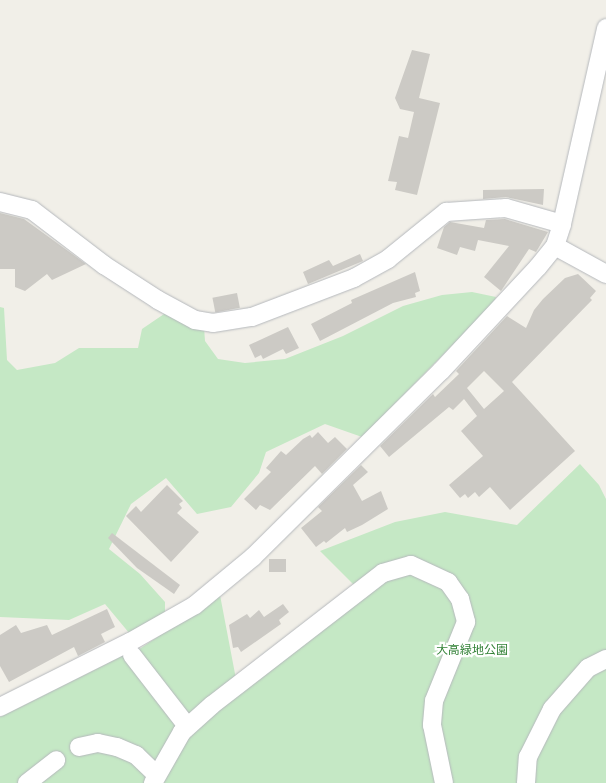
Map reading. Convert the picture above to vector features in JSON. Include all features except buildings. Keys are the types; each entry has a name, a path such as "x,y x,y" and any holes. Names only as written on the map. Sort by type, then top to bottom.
{"street":[{"path":"0,707 130,642 195,605 254,557 441,371 555,246 562,224 606,28"},
{"path":"0,202 32,210 104,266 158,300 195,320 213,323 252,317 297,303 354,278 388,259 446,212 506,208 562,224"},
{"path":"555,246 606,274"},
{"path":"79,747 98,743 117,747 136,755 155,779 187,726 368,583 383,573 411,565 448,582 460,599 466,622 434,701 432,725 444,783"},
{"path":"132,654 187,726"},
{"path":"526,783 528,757 552,709 588,668 606,659"},
{"path":"27,783 56,760"}],"green space":[{"path":"472,292 496,297 493,304 362,437 325,424 266,452 259,473 231,507 197,514 166,478 131,504 109,549 140,574 165,602 165,615 130,634 105,604 69,620 0,617 0,307 4,308 7,360 17,370 55,363 79,348 138,348 142,329 167,312 204,327 205,341 218,359 245,363 285,359 343,336 403,306 442,295"},
{"name":"大高緑地公園","path":"580,464 599,485 606,499 606,783 0,783 0,717 124,655 132,654 220,595 236,679 355,586 320,551 395,522 445,512 517,525"}]}
